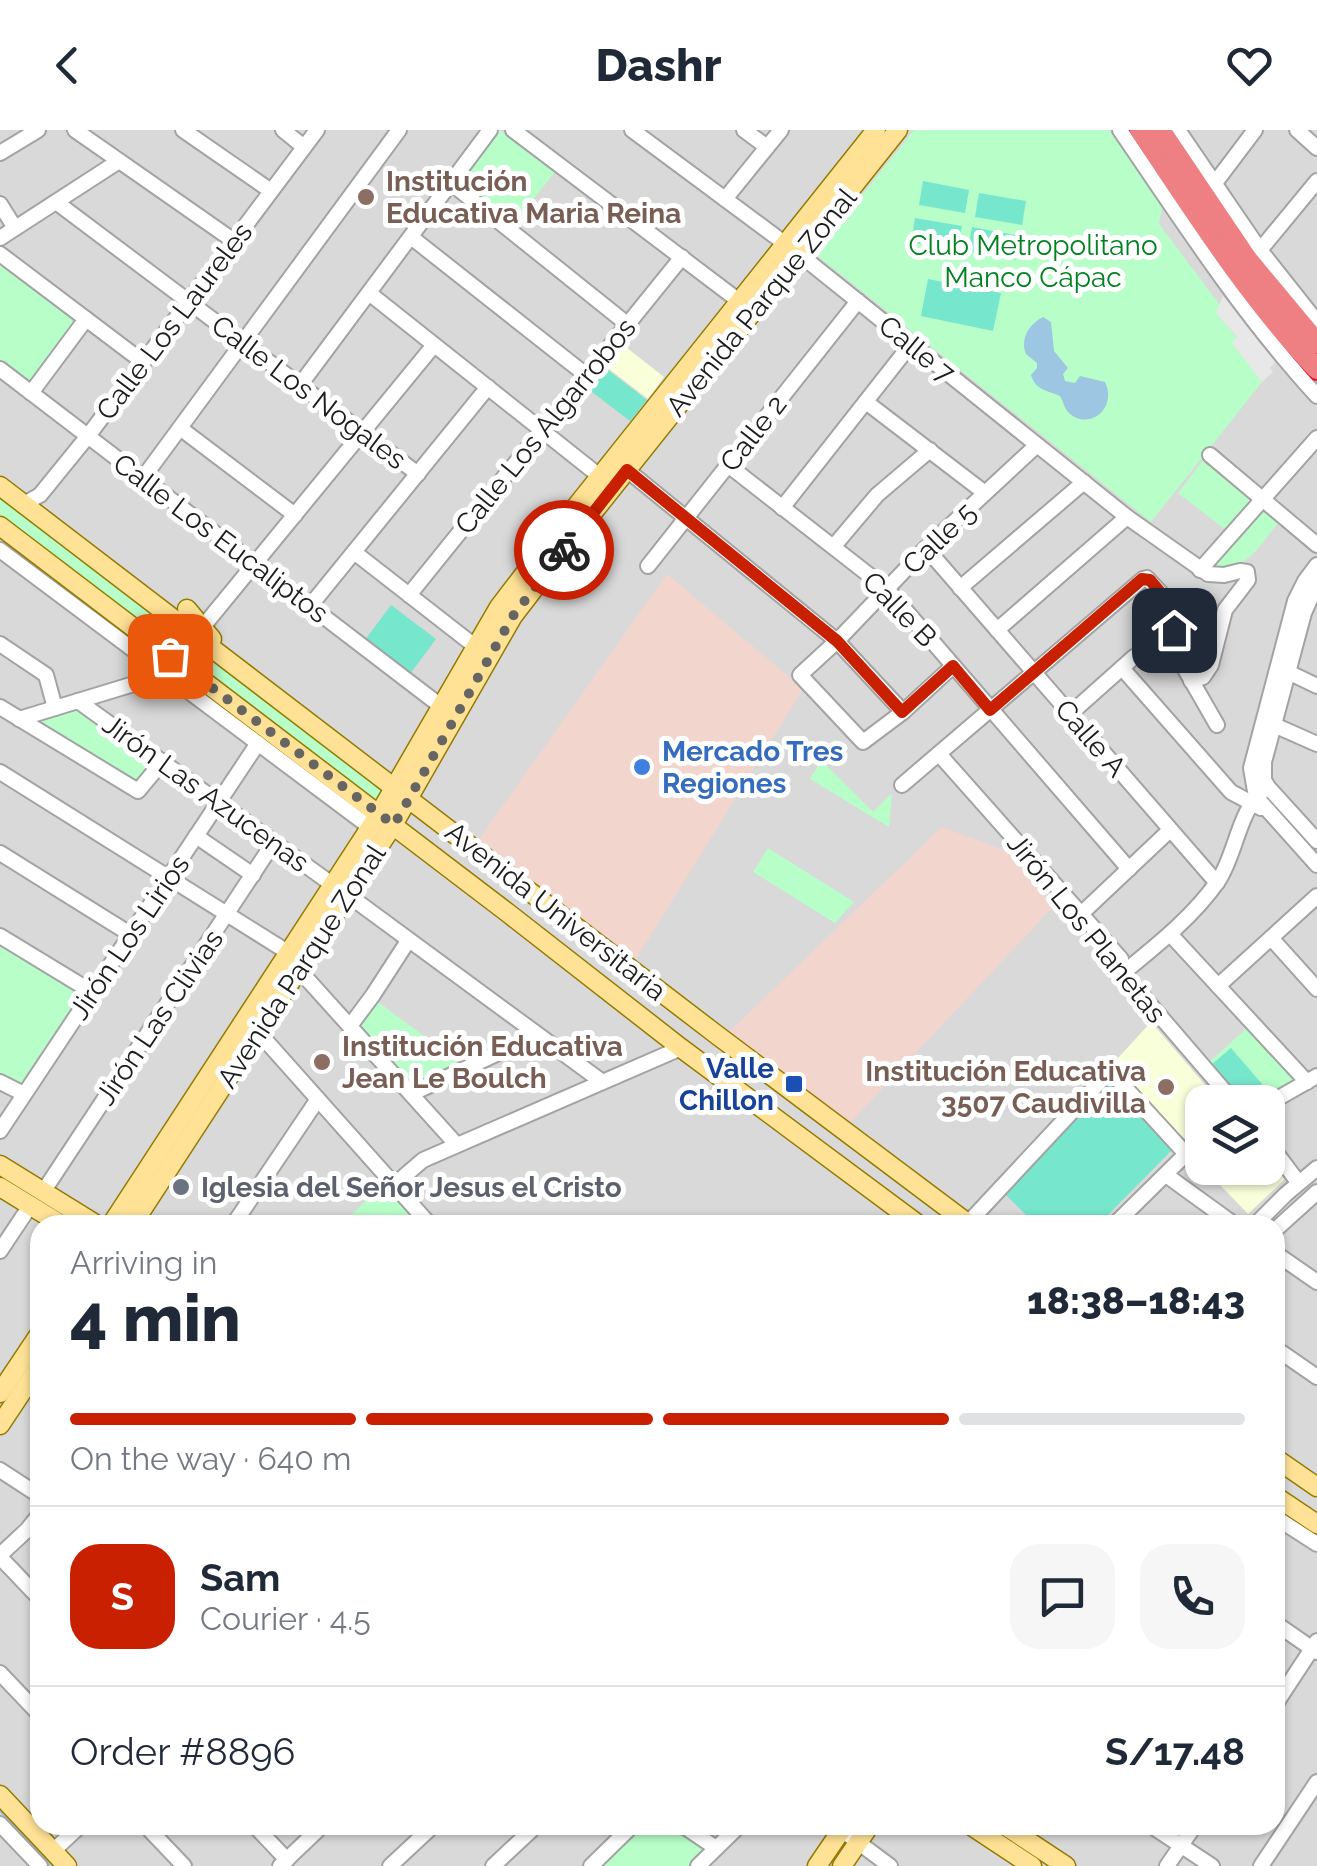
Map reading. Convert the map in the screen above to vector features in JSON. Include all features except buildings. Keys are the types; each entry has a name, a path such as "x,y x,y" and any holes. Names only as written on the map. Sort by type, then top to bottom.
{"highway":[{"path":"1140,130 1317,343"},
{"path":"1160,130 1194,196 1263,308 1317,369"}],"main road":[{"name":"Avenida Parque Zonal","path":"402,792 442,707 498,607 606,482 627,470 876,130"},
{"name":"Avenida Parque Zonal","path":"119,1215 250,1028 513,616 606,482 739,301 792,249 898,130"},
{"name":"Avenida Universitaria","path":"0,486 957,1215"},
{"name":"Avenida Universitaria","path":"0,526 291,747 381,822 480,891 680,1048 905,1215"},
{"path":"187,609 232,663"},
{"path":"258,722 274,714 275,696"},
{"path":"291,747 292,728 310,723"},
{"path":"480,891 496,884 496,866"},
{"path":"508,913 511,896 526,888"},
{"name":"Avenida Parque Zonal","path":"138,1215 250,1028"},
{"path":"0,1165 52,1215"},
{"path":"0,1187 74,1215"},
{"path":"0,1393 30,1348"},
{"path":"0,1425 30,1379"},
{"path":"1285,1469 1317,1487"},
{"path":"1285,1503 1317,1524"},
{"path":"0,1795 30,1827"},
{"path":"38,1835 67,1866"},
{"path":"817,1866 836,1835"},
{"path":"842,1866 863,1835"},
{"path":"985,1835 1032,1866"},
{"path":"1019,1835 1066,1866"}],"street":[{"path":"0,153 38,130"},
{"path":"74,130 234,241"},
{"path":"184,130 271,192"},
{"path":"283,130 304,147"},
{"name":"Calle Los Laureles","path":"24,504 40,495 88,436 317,130"},
{"path":"143,478 400,130"},
{"path":"300,385 490,130"},
{"path":"514,130 739,301"},
{"name":"Calle 7","path":"632,130 792,249 1127,517 1200,570"},
{"path":"744,130 767,147"},
{"path":"725,199 781,130"},
{"path":"1120,130 1260,250 1315,314"},
{"path":"1178,130 1217,272 1317,396"},
{"path":"1194,196 1255,130"},
{"path":"1297,130 1317,148"},
{"path":"0,238 119,161"},
{"path":"1260,250 1317,181"},
{"path":"451,183 628,324"},
{"name":"Calle Los Nogales","path":"56,202 418,474"},
{"path":"0,204 15,228"},
{"path":"411,236 586,375"},
{"path":"0,254 143,362"},
{"name":"Calle Los Algarrobos","path":"409,595 682,258"},
{"path":"369,293 606,482"},
{"name":"Calle 2","path":"648,566 858,301"},
{"path":"31,393 86,319"},
{"path":"782,508 911,344"},
{"path":"206,623 434,345"},
{"name":"Calle Los Eucaliptos","path":"0,369 442,707"},
{"path":"310,606 488,388"},
{"path":"866,402 986,493"},
{"path":"180,428 295,515"},
{"path":"1191,681 1203,678 1211,665 1225,610 1249,576 1240,571 1214,576 1200,570 1317,438"},
{"name":"Calle 5","path":"902,712 866,742 859,741 800,675 926,548 1037,445"},
{"path":"834,546 877,495 930,450"},
{"path":"1210,455 1317,545"},
{"name":"Calle B","path":"728,465 887,589 1128,869"},
{"path":"627,470 837,641 902,712 953,666"},
{"path":"960,588 1084,482"},
{"path":"997,630 1127,517"},
{"name":"Calle A","path":"926,548 1217,884"},
{"name":"Avenida Universitaria","path":"0,550 8,564 258,743 381,822"},
{"path":"354,552 476,647"},
{"path":"1317,565 1295,601 1253,758 1252,784 1259,796 1274,806 1317,865"},
{"path":"902,785 1142,579 1150,580 1170,604 1182,664 1217,725"},
{"path":"1123,974 1170,934 1217,884 1230,858 1234,841 1259,796 1264,762 1308,598 1317,584"},
{"path":"1,647 46,674 55,708"},
{"path":"1070,714 1128,662 1231,792 1259,796 1317,842"},
{"path":"20,719 137,683 154,666"},
{"path":"1288,672 1317,686"},
{"name":"Jirón Las Azucenas","path":"78,701 601,1081"},
{"path":"0,707 135,790 141,789 163,760"},
{"path":"1274,725 1317,744"},
{"name":"Jirón Los Lirios","path":"0,1131 258,743"},
{"name":"Jirón Los Planetas","path":"939,754 1121,959 1123,974 1219,1085"},
{"path":"0,772 294,961 456,1144"},
{"path":"1082,914 1170,830"},
{"path":"196,836 252,875"},
{"name":"Jirón Las Clivias","path":"0,1251 274,842"},
{"path":"0,853 130,934"},
{"path":"1218,986 1317,896"},
{"path":"1170,934 1312,1079 1285,1094"},
{"path":"0,936 92,992"},
{"path":"1271,938 1317,989"},
{"path":"350,1026 408,941"},
{"path":"250,1028 421,1215"},
{"path":"411,1094 537,1036"},
{"path":"394,1185 423,1160 456,1144 680,1048"},
{"path":"977,1215 1110,1071 1186,1154 1126,1215"},
{"path":"0,1082 24,1094"},
{"path":"240,1215 318,1099"},
{"path":"1285,1165 1298,1182"},
{"path":"1265,1215 1317,1168"},
{"path":"1166,1175 1222,1215"},
{"path":"1285,1221 1317,1192"},
{"path":"1285,1260 1317,1282"},
{"path":"1285,1355 1317,1376"},
{"path":"0,1470 30,1490"},
{"path":"1285,1523 1317,1544"},
{"path":"30,1526 0,1556 30,1588"},
{"path":"1285,1629 1315,1647 1285,1690"},
{"path":"0,1673 30,1704"},
{"path":"1285,1830 1317,1782"},
{"path":"0,1824 40,1866"},
{"path":"53,1851 70,1835"},
{"path":"155,1835 184,1866"},
{"path":"262,1835 283,1863 312,1835"},
{"path":"390,1866 423,1835"},
{"path":"493,1866 526,1835"},
{"path":"591,1866 622,1835"},
{"path":"697,1835 716,1848"},
{"path":"698,1866 730,1835"},
{"path":"851,1835 890,1866"},
{"path":"1166,1835 1212,1866"},
{"path":"1167,1866 1188,1835"},
{"path":"1261,1866 1282,1835"}],"shaded area":[{"path":"0,130 1317,130 1317,1866 0,1866"},
{"path":"923,181 969,190 965,213 919,205"},
{"path":"979,193 1026,201 1022,225 975,217"},
{"path":"915,218 962,226 957,250 911,242"},
{"path":"972,227 1019,236 1015,260 968,251"},
{"path":"928,279 1001,293 993,331 921,316"},
{"path":"1223,296 1275,362 1270,368 1273,372 1262,382 1232,343 1237,337 1216,313"},
{"path":"1043,317 1051,322 1054,351 1068,368 1063,374 1065,381 1075,383 1080,376 1105,382 1108,401 1099,415 1084,420 1076,418 1067,411 1060,396 1042,389 1033,380 1031,375 1037,363 1026,354 1024,343 1030,328"},
{"path":"622,344 664,377 648,399 605,366"},
{"path":"604,367 647,400 630,421 588,389"},
{"name":"Mercado Tres Regiones","path":"667,574 803,689 636,959 475,845"},
{"path":"391,605 436,639 410,674 365,640"},
{"path":"942,827 1014,854 1053,907 851,1122 727,1034"},
{"name":"Institución Educativa 3507 Caudivilla","path":"1151,1022 1205,1085 1185,1085 1185,1148 1108,1069"},
{"path":"1231,1048 1262,1084 1230,1085 1212,1064"},
{"path":"1109,1082 1174,1148 1108,1215 1026,1215 1001,1190"},
{"path":"1220,1185 1279,1185 1248,1214"}],"green space":[{"path":"499,130 555,172 513,225 459,182"},
{"name":"Club Metropolitano Manco Cápac","path":"914,130 1109,130 1162,207 1159,224 1220,305 1217,313 1237,338 1233,343 1262,382 1151,522 815,254"},
{"path":"0,260 77,319 29,382 0,361"},
{"path":"1204,459 1254,499 1226,530 1178,493"},
{"path":"0,492 390,788 377,807 0,520"},
{"path":"1263,509 1279,522 1258,549 1234,566 1211,566"},
{"path":"76,705 155,762 137,786 35,722"},
{"path":"834,739 841,746 825,764 873,812 892,793 889,827 810,779"},
{"path":"768,848 854,902 835,923 753,872"},
{"path":"0,944 83,995 24,1087 0,1074"},
{"path":"374,999 462,1064 413,1087 355,1023"},
{"path":"1249,1026 1299,1079 1285,1086 1225,1085 1207,1064"},
{"path":"383,1185 410,1215 351,1215"},
{"path":"628,1835 686,1835 707,1850 691,1866 597,1866"}],"waterway":[{"path":"0,1811 52,1866"}],"way so far":[{"path":"170,656 394,825 513,616 564,550"}],"place":[{"name":"Institución Educativa Maria Reina","path":"366,197"},
{"name":"Mercado Tres Regiones","path":"642,767"},
{"name":"Institución Educativa Jean Le Boulch","path":"322,1062"},
{"name":"Valle Chillon","path":"794,1084"},
{"name":"Institución Educativa 3507 Caudivilla","path":"1166,1087"},
{"name":"Iglesia del Señor Jesus el Cristo","path":"181,1187"}],"route":[{"path":"564,550 627,470 837,641 902,712 953,666 990,710 1142,579 1150,580 1170,604 1174,630"}]}
